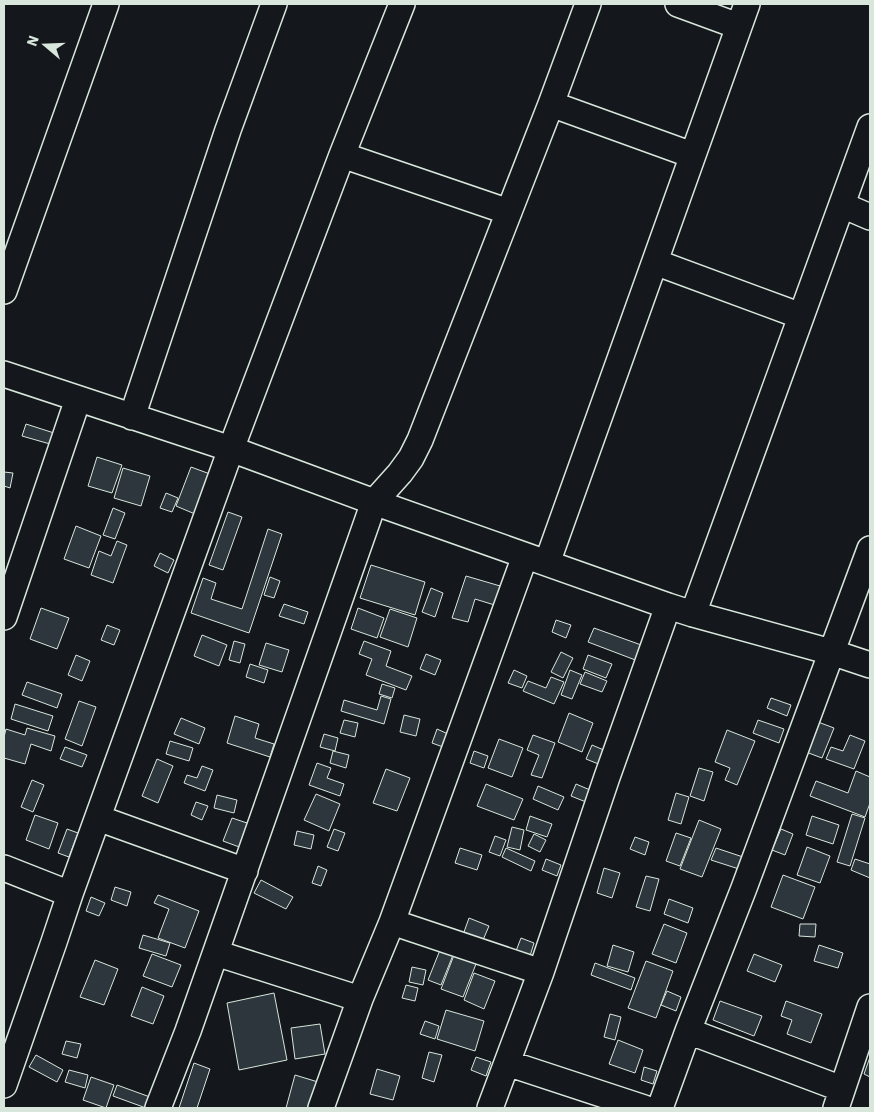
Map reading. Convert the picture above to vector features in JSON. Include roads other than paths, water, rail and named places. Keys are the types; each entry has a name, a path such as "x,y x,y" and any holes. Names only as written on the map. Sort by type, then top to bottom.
{"street":[{"path":"4,292 106,4"},
{"path":"132,417 228,130 274,4"},
{"path":"4,1085 70,894 232,449 342,155 402,4"},
{"path":"158,1108 216,953 374,502 400,473 411,458 420,440 588,4"},
{"path":"321,1108 360,999 655,262 742,15 678,4"},
{"path":"551,104 692,155"},
{"path":"693,614 870,127"},
{"path":"342,155 509,212"},
{"path":"842,205 870,217"},
{"path":"655,262 801,316"},
{"path":"4,374 232,449 374,502 668,606 831,652 870,665"},
{"path":"4,617 78,399"},
{"path":"660,1108 870,549"},
{"path":"490,1108 541,972 607,777 668,606"},
{"path":"98,818 245,871"},
{"path":"4,868 70,894"},
{"path":"392,922 541,972"},
{"path":"216,953 360,999"},
{"path":"688,1032 839,1099 870,1007"},
{"path":"507,1063 644,1108"}]}
